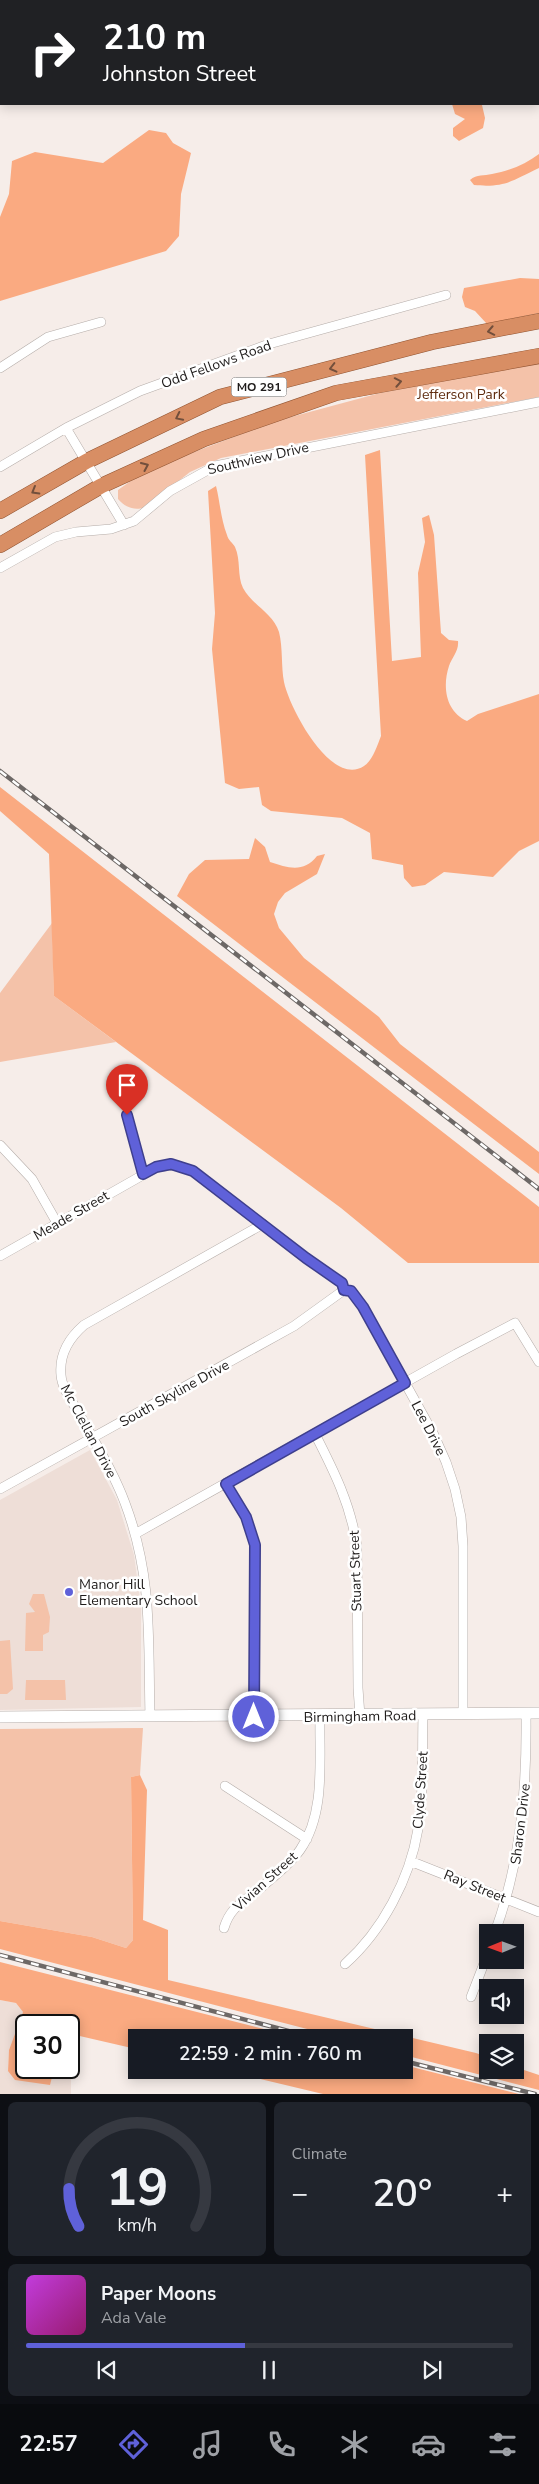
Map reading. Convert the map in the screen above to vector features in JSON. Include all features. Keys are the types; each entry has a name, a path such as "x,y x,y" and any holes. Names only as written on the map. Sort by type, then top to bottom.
{"highway":[{"name":"MO 291","path":"0,512 87,461 220,397 432,342 539,321"},
{"name":"MO 291","path":"0,545 101,486 204,439 336,393 539,356"}],"street":[{"name":"Odd Fellows Road","path":"0,467 66,428 140,391 269,344 446,295"},
{"path":"0,368 43,339 101,322"},
{"name":"Southview Drive","path":"0,568 55,537 124,525 142,516 170,491 215,466 539,402"},
{"path":"66,428 124,525"},
{"path":"127,1115 143,1174"},
{"path":"0,1145 32,1179 57,1223"},
{"name":"Lee Drive","path":"143,1174 166,1165 185,1167 342,1283 344,1290 351,1291 363,1307 446,1462 456,1489 461,1517 463,1713"},
{"name":"Meade Street","path":"0,1256 143,1174"},
{"name":"Mc Clellan Drive","path":"150,1716 148,1602 135,1534 115,1479 63,1384 61,1365 71,1339 84,1325 263,1224"},
{"name":"South Skyline Drive","path":"0,1489 294,1326 344,1290"},
{"path":"135,1534 456,1354 515,1323 539,1362"},
{"name":"Stuart Street","path":"315,1434 340,1483 354,1528 357,1547 358,1688 360,1716"},
{"path":"226,1484 246,1517 255,1545 254,1717"},
{"name":"Sharon Drive","path":"498,1924 507,1899 520,1836 525,1796 526,1713"},
{"name":"Birmingham Road","path":"0,1717 254,1717 539,1713"},
{"name":"Clyde Street","path":"345,1964 379,1924 399,1887 410,1861 420,1817 423,1715"},
{"name":"Vivian Street","path":"224,1928 231,1911 256,1893 288,1864 307,1839 318,1804 320,1716"},
{"path":"225,1786 307,1839"},
{"name":"Ray Street","path":"410,1861 539,1912"},
{"path":"471,1997 482,1969"}],"shaded area":[{"path":"452,105 482,105 485,118 483,128 459,141 453,136 453,128 465,119 455,114"},
{"path":"149,130 166,133 173,143 191,153 181,194 179,236 166,251 0,301 0,217 9,194 12,161 35,152 103,163"},
{"path":"539,154 539,168 509,182 485,186 474,185 470,180 478,176 511,169"},
{"path":"520,278 539,279 539,313 487,324 475,311 465,307 462,297 464,288"},
{"path":"380,450 392,661 421,657 418,573 425,542 422,518 429,515 434,535 441,633 449,640 458,641 456,651 449,666 446,682 448,698 454,712 467,721 478,714 539,694 539,841 519,851 493,877 444,872 425,885 412,887 404,878 403,865 372,859 370,833 342,818 271,811 262,805 259,787 239,789 225,783 212,649 215,613 208,491 216,486 225,529 228,538 237,552 243,588 252,600 268,614 279,632 284,682 294,709 314,742 326,756 338,766 351,770 364,766 370,760 381,736 365,455"},
{"path":"0,787 539,1207 539,1263 408,1263 341,1208 54,996 49,854 0,811"},
{"path":"255,838 265,847 270,862 283,866 301,867 307,865 317,856 325,854 317,874 285,893 278,902 274,914 279,928 304,958 379,1017 400,1044 539,1152 539,1174 177,896 189,874 205,860 249,859"},
{"name":"Manor Hill Elementary School","path":"90,1450 117,1500 134,1555 141,1607 141,1707 0,1710 0,1500"},
{"path":"140,1775 147,1790 143,1920 168,1930 168,1980 375,2029 307,2029 0,1949 0,1921 92,1937 126,1948 133,1940 131,1777"},
{"path":"0,1962 264,2029 128,2029 128,2047 80,2036 80,2014 22,2014 23,2012 16,2003 0,2000"},
{"path":"0,2000 16,2003 23,2012 22,2014 15,2014 15,2034 9,2050 8,2071 15,2071 15,2079 71,2079 71,2094 0,2094"},
{"path":"15,2034 15,2079 52,2079 50,2085 15,2080 8,2071 9,2050"},
{"path":"413,2038 479,2054 479,2074 413,2057"},
{"path":"413,2067 519,2094 323,2094 260,2079 413,2079"},
{"path":"524,2070 539,2075 539,2090 497,2079 524,2079"}],"green space":[{"name":"Jefferson Park","path":"539,363 539,397 221,458 190,472 146,507 131,508 124,505 118,499 118,490 132,480 173,460 276,421 380,393"},
{"path":"52,923 54,996 116,1042 0,1062 0,993"},
{"path":"33,1594 44,1594 50,1617 49,1632 43,1635 43,1651 25,1651 26,1613 35,1612 29,1604"},
{"path":"10,1640 13,1689 7,1694 0,1694 0,1641"},
{"path":"26,1680 65,1680 66,1700 25,1700"},
{"path":"143,1728 140,1775 131,1777 133,1940 126,1948 92,1937 0,1921 0,1729"}],"railway":[{"path":"0,771 539,1189"},
{"path":"0,1955 281,2029"},
{"path":"413,2063 535,2094"}],"place":[{"name":"Manor Hill Elementary School","path":"69,1592"}],"route":[{"path":"127,1115 143,1174 156,1167 171,1164 193,1171 306,1258 334,1276 342,1283 344,1290 351,1291 358,1299 405,1383 226,1484 246,1517 255,1545 254,1717"}]}
